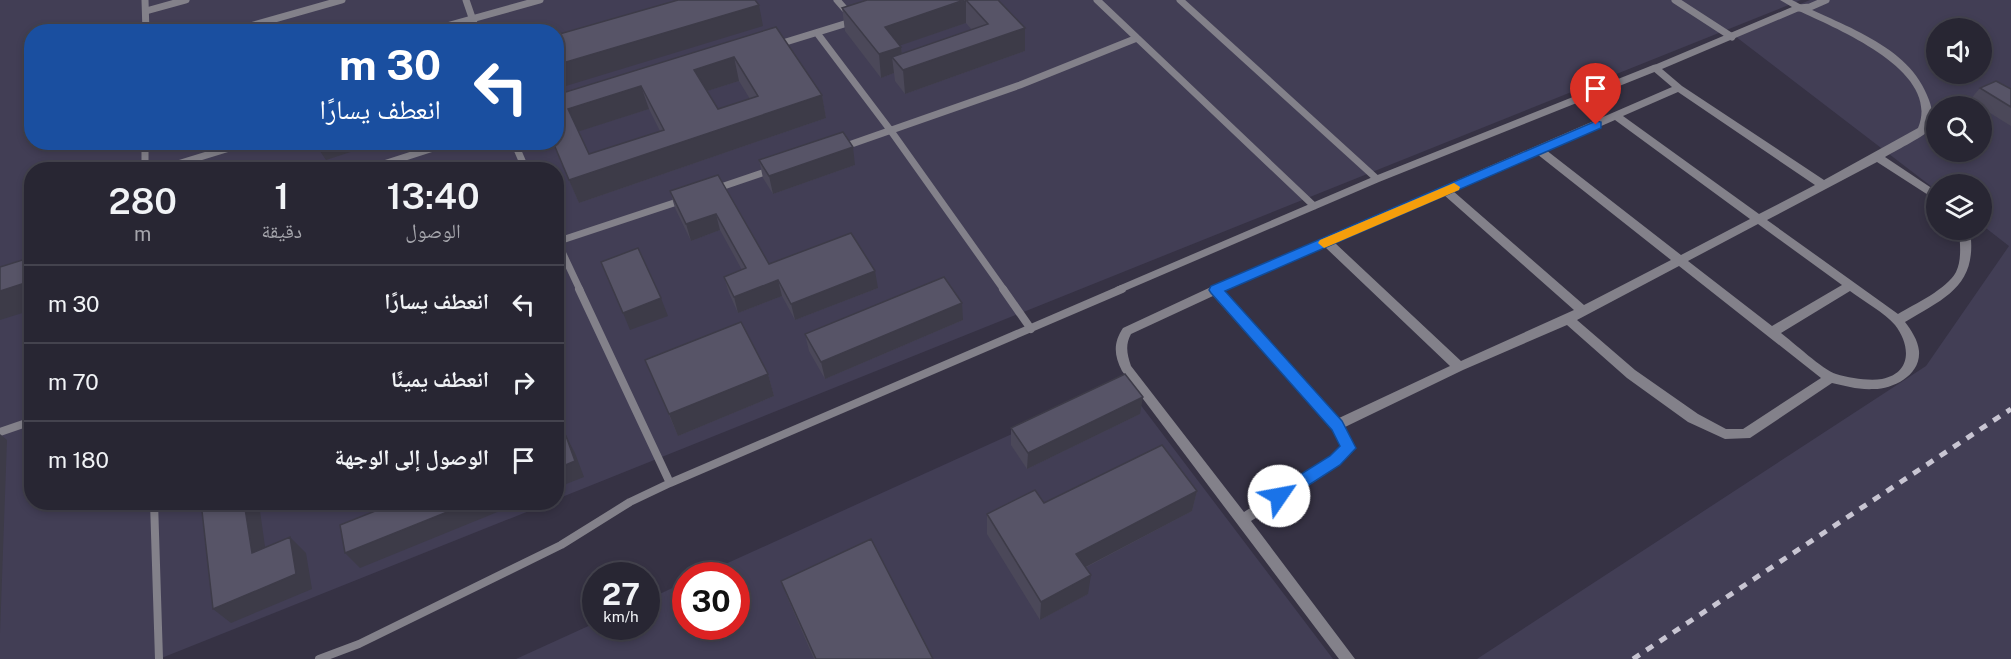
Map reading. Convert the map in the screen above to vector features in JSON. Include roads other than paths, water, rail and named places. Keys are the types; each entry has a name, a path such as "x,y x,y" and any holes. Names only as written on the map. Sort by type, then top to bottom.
{"street":[{"path":"1337,425 1459,367 1568,319 1877,157 1923,130 1928,116 1918,85 1889,56 1869,42 1785,0"},
{"path":"1798,8 1655,68 1679,88 1823,185"},
{"path":"1348,659 1126,368 1121,356 1120,341 1127,331 1215,290 1679,88"},
{"path":"1539,150 1830,378 1870,386 1896,379 1905,372 1912,360 1912,347 1898,320 1616,116"},
{"path":"1877,157 1926,189"},
{"path":"1446,190 1582,311"},
{"path":"1898,320 1939,295 1962,274 1967,249 1966,240"},
{"path":"1327,242 1459,367"},
{"path":"1772,332 1850,286"},
{"path":"1215,290 1337,425 1348,448 1335,460 1242,520"},
{"path":"1568,319 1631,374 1693,418 1725,434 1745,434 1830,378"}],"lane":[{"path":"145,0 146,24"},
{"path":"146,11 186,0"},
{"path":"257,24 342,0"},
{"path":"466,0 474,24"},
{"path":"452,24 540,0"},
{"path":"837,0 855,20"},
{"path":"1097,0 1314,206"},
{"path":"1180,0 1377,179"},
{"path":"1675,0 1732,37"},
{"path":"1798,8 1810,7 1826,0"},
{"path":"771,47 865,17"},
{"path":"817,33 891,131 1031,329"},
{"path":"835,149 1020,85 1137,38"},
{"path":"319,659 359,644 561,545 630,502 670,483 1377,179 1655,68"},
{"path":"184,162 223,150"},
{"path":"390,162 427,150"},
{"path":"702,194 780,168"},
{"path":"564,239 691,197"},
{"path":"564,256 670,483"},
{"path":"0,432 24,424"},
{"path":"154,510 159,659"}],"railway":[{"path":"1633,659 2011,409"}]}
